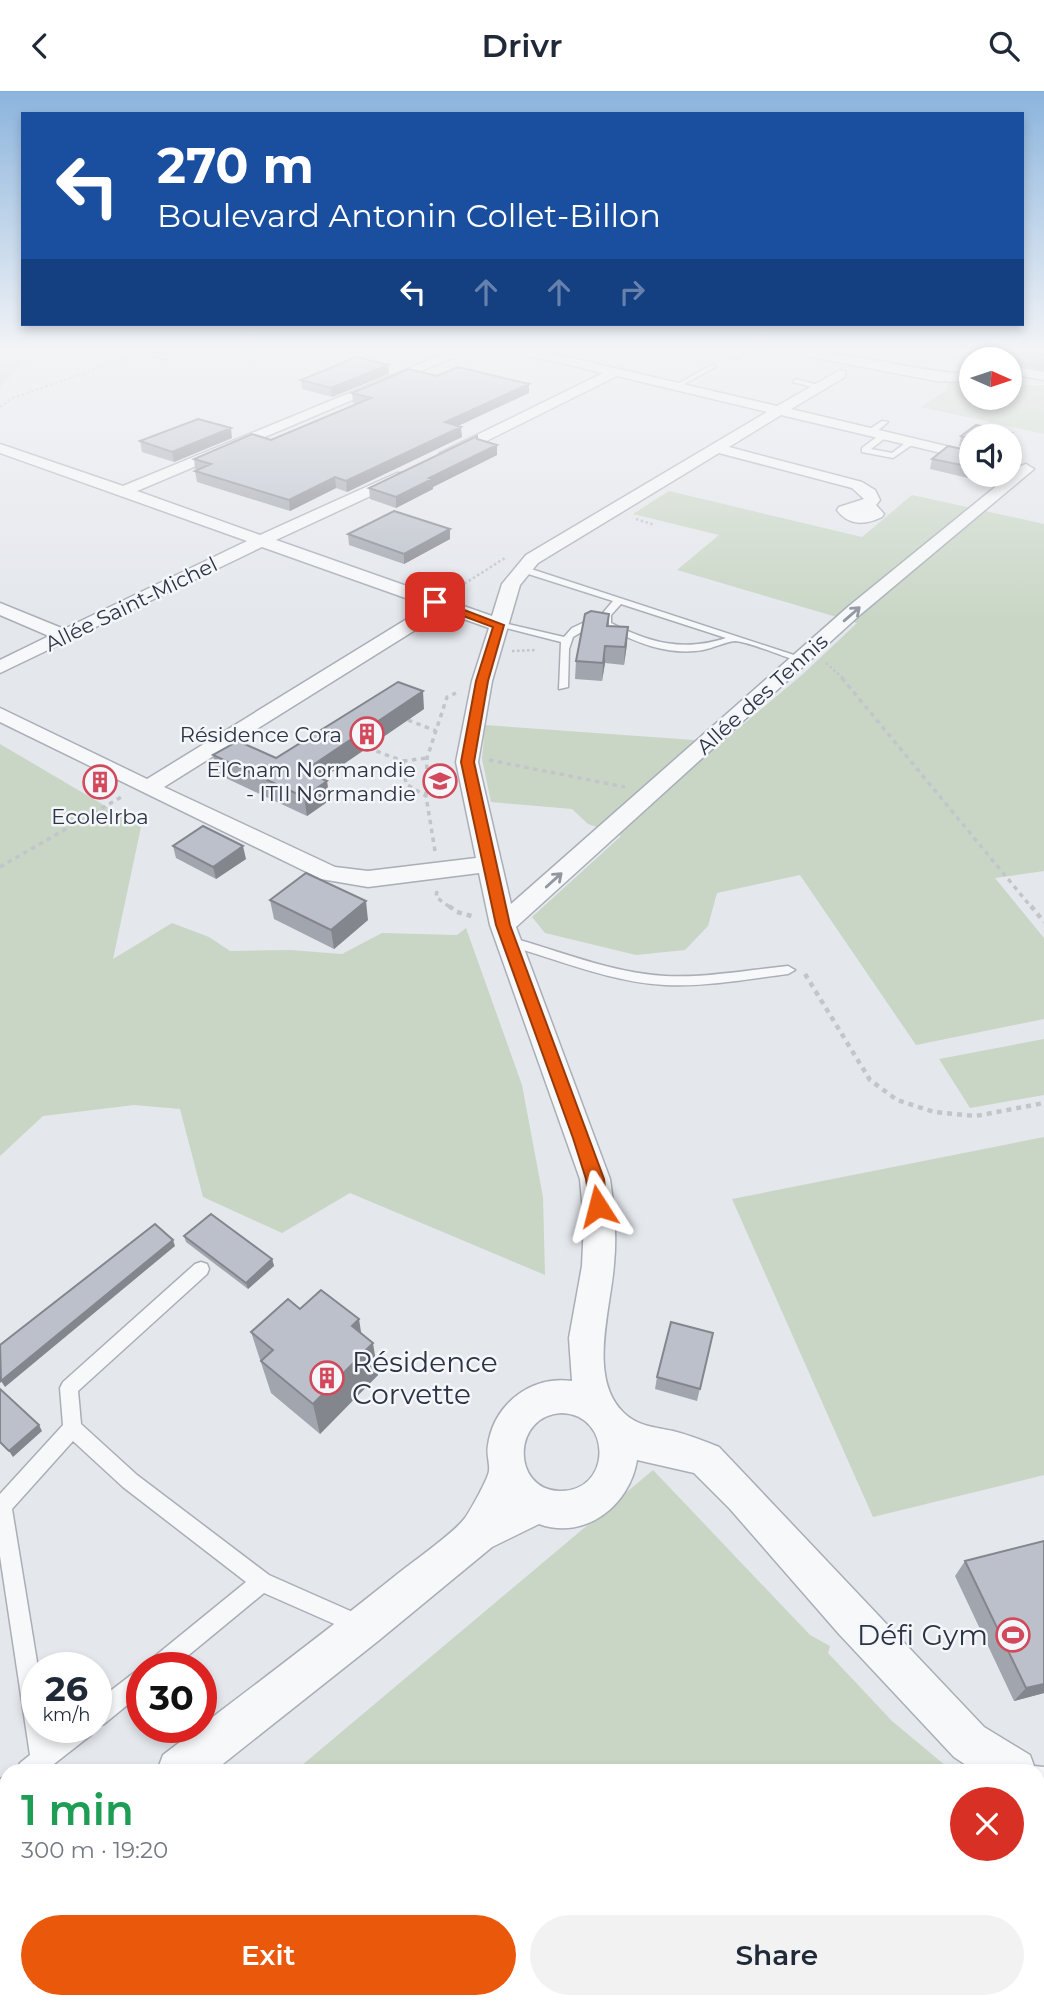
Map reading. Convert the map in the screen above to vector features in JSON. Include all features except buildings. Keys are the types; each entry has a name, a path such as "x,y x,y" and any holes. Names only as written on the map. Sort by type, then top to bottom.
{"street":[{"path":"122,492 244,442"},
{"name":"Allée Saint-Michel","path":"0,667 473,442"},
{"path":"729,442 532,559 511,584 482,681 467,762 490,864 506,933 595,1179 600,1222 598,1266 586,1338 601,1418 616,1474 600,1494 576,1507 558,1508 539,1504 515,1485 508,1473 503,1445 507,1431 515,1417 542,1400 601,1418 671,1448 706,1459 969,1741 1004,1764"},
{"path":"912,442 959,453"},
{"path":"0,448 499,625"},
{"path":"718,448 857,485 869,493 872,500 866,506"},
{"name":"Allée des Tennis","path":"506,933 653,792 804,657 1027,469"},
{"path":"145,786 442,605"},
{"path":"0,608 65,636"},
{"path":"0,714 330,874 368,879 490,864"},
{"path":"478,1533 508,1473"},
{"path":"188,1764 364,1627 478,1533 539,1504"}],"lane":[{"path":"871,442 865,450 893,456 912,442"},
{"path":"522,569 736,638 804,657"},
{"path":"563,687 564,640 575,628 606,615 620,600"},
{"path":"606,615 607,624 619,631 662,647 699,650 736,638"},
{"path":"499,625 564,640"},
{"path":"506,933 589,965 652,980 716,978 788,969"},
{"path":"201,1269 69,1388 72,1428 130,1481 262,1582 364,1627"},
{"path":"35,1764 1,1506 72,1428"},
{"path":"176,1652 262,1582"},
{"path":"112,1703 126,1692"},
{"path":"37,1764 63,1743"}],"path":[{"path":"804,657 834,667 1044,922"},
{"path":"426,796 427,758 447,697 482,681"},
{"path":"408,720 436,731"},
{"path":"403,761 427,758"},
{"path":"482,759 653,792"},
{"path":"0,867 145,786"},
{"path":"788,969 794,968 807,975 870,1080 897,1100 934,1112 976,1117 1044,1103"}],"green space":[{"path":"669,491 862,537 912,495 1044,524 1044,871 995,878 1044,938 1044,1019 916,1045 800,875 717,893 708,926 685,950 636,955 545,933 532,917 621,836 588,824 572,809 491,802 482,759 485,725 722,742 803,674 857,623 677,570 719,535 633,514"},
{"path":"0,744 141,827 113,959 172,923 209,937 230,951 290,950 342,954 382,933 457,935 466,928 522,1085 543,1197 545,1275 350,1193 282,1233 203,1197 180,1109 134,1105 43,1116 0,1156"},
{"path":"1044,1039 1044,1095 970,1108 939,1059"},
{"path":"1044,1137 1044,1475 873,1517 732,1199"},
{"path":"653,1470 810,1635 830,1646 828,1653 892,1721 944,1764 303,1764"}],"place":[{"name":"Résidence Cora","path":"367,734"},
{"name":"EICnam Normandie - ITII Normandie","path":"440,781"},
{"name":"Ecolelrba","path":"100,782"},
{"name":"Résidence Corvette","path":"327,1378"},
{"name":"Défi Gym","path":"1013,1635"}],"route":[{"path":"435,602 499,625 482,681 467,762 503,925 582,1138 595,1179 598,1206"}]}
